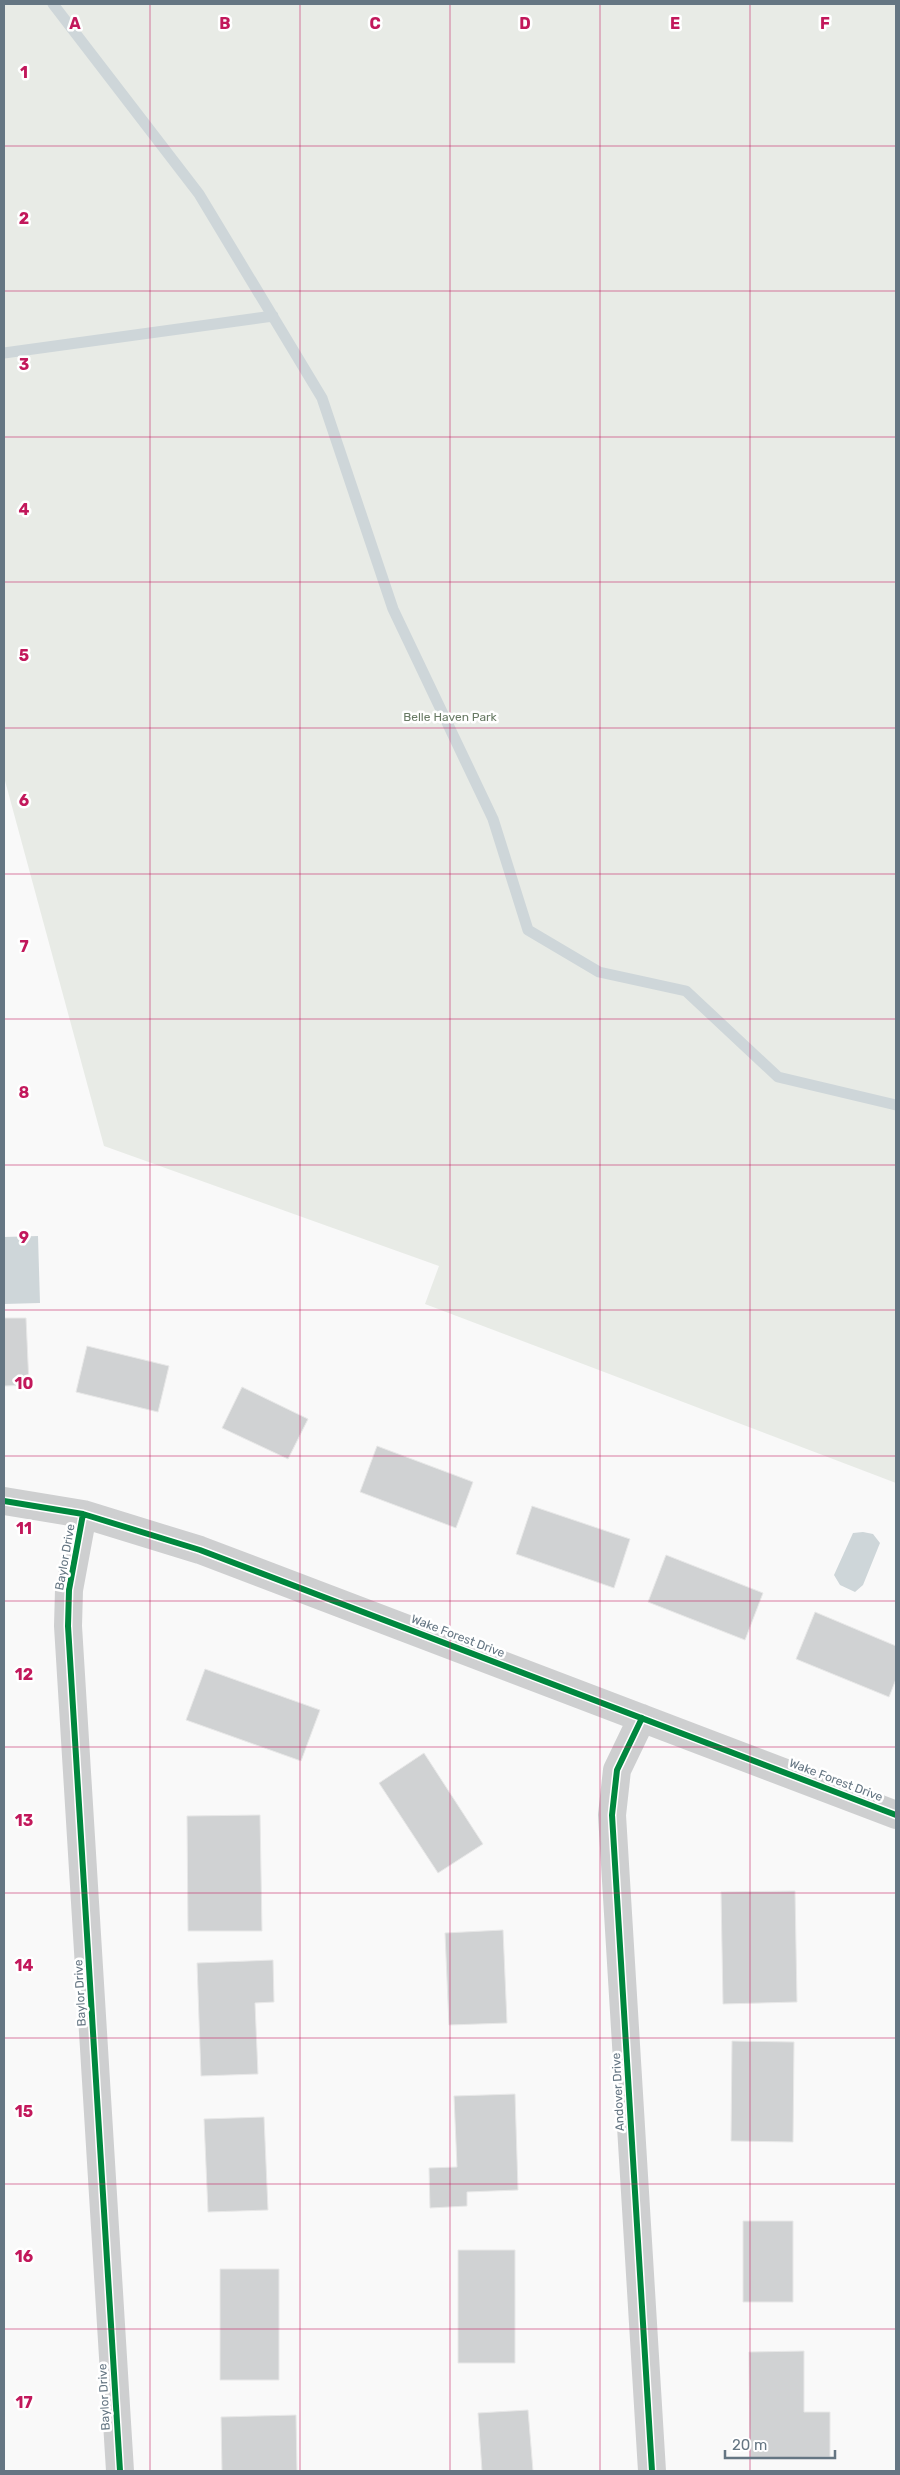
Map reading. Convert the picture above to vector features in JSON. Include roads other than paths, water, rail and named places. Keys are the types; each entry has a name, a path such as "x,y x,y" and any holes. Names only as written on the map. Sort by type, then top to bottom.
{"street":[{"name":"Wake Forest Drive","path":"4,1501 83,1514 200,1550 896,1815"},
{"name":"Baylor Drive","path":"83,1514 69,1590 68,1626 120,2471"},
{"name":"Andover Drive","path":"642,1718 617,1770 612,1815 652,2471"}],"waterway":[{"path":"53,4 199,194 322,398 393,609 493,819 528,930 599,972 686,991 778,1077 896,1105"},
{"path":"4,353 273,316"}],"park label":[{"name":"Belle Haven Park","path":"450,717"}]}
